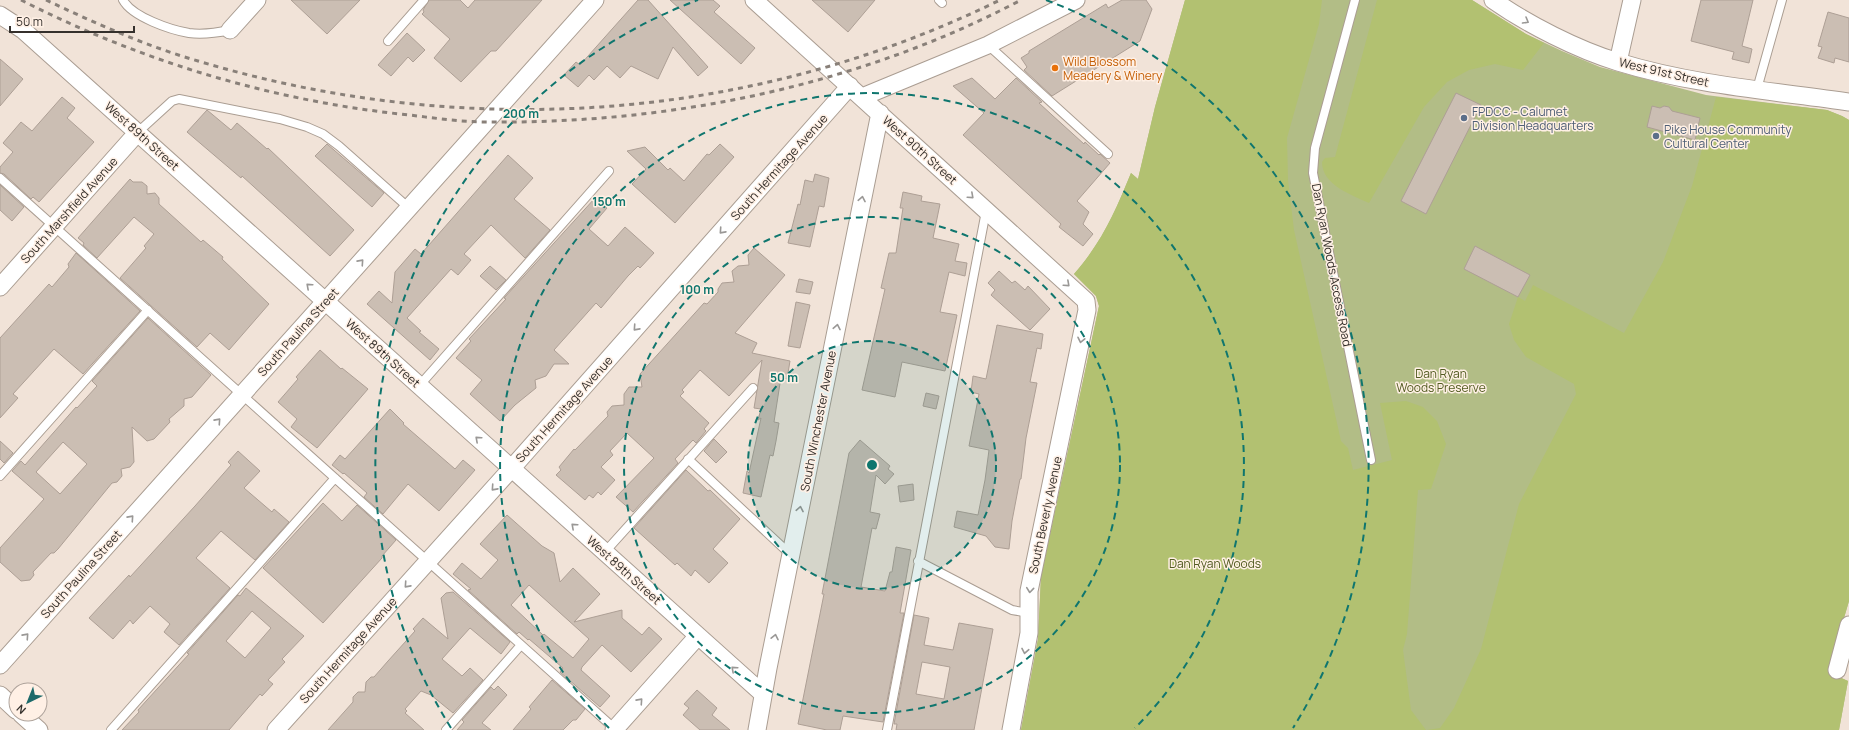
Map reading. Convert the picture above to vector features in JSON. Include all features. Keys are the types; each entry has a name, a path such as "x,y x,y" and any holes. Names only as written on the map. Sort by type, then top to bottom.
{"street":[{"path":"230,30 257,0"},
{"name":"South Paulina Street","path":"0,665 595,0"},
{"name":"West 90th Street","path":"754,0 1086,301"},
{"name":"South Hermitage Avenue","path":"276,730 511,469 856,92 988,45 1076,0"},
{"name":"West 91st Street","path":"1493,0 1539,28 1618,62 1700,82 1849,102"},
{"path":"1618,62 1632,0"},
{"name":"West 89th Street","path":"0,15 23,30 138,132 697,637 763,694"},
{"name":"South Winchester Avenue","path":"757,730 880,113"},
{"name":"South Marshfield Avenue","path":"0,287 138,132"},
{"name":"South Beverly Avenue","path":"1011,730 1029,633 1029,591 1087,310 1086,301"},
{"path":"1837,670 1849,625"},
{"path":"614,730 697,637"},
{"path":"0,695 8,702"},
{"path":"30,722 39,730"}],"lane":[{"path":"123,0 132,10 170,28 212,34 230,30"},
{"path":"388,41 424,0"},
{"name":"Dan Ryan Woods Access Road","path":"1355,0 1315,148 1313,173 1371,460"},
{"path":"1756,89 1782,0"},
{"path":"988,45 1108,154"},
{"path":"138,132 172,101 179,99 280,119 307,127 323,134 409,208"},
{"path":"419,386 608,171"},
{"path":"0,178 614,730"},
{"path":"887,730 986,210"},
{"path":"0,476 148,310"},
{"path":"604,553 753,388"},
{"path":"688,460 791,555"},
{"path":"111,730 335,478"},
{"path":"918,561 1012,610 1029,612"},
{"path":"446,730 521,645"}],"green space":[{"name":"Dan Ryan Woods Preserve","path":"1185,0 1472,0 1526,34 1600,67 1706,95 1827,110 1849,120 1849,601 1828,672 1848,681 1839,730 1021,730 1038,639 1041,577 1099,306 1096,296 1074,274 1084,262 1107,226 1131,173 1138,179 1155,107"},
{"name":"Dan Ryan Woods","path":"1185,0 1322,0 1319,24 1287,138 1288,180 1294,230 1341,441 1348,448 1353,470 1392,460 1380,403 1406,401 1423,407 1437,421 1446,444 1431,489 1418,490 1407,634 1403,650 1411,710 1426,730 1021,730 1038,639 1041,577 1099,306 1096,296 1074,274 1084,262 1107,226 1131,173 1138,179 1155,107"},
{"path":"1377,0 1472,0 1526,34 1544,43 1523,70 1495,64 1469,70 1447,82 1424,107 1369,203 1347,193 1332,183 1323,170 1322,162 1325,158 1335,157"},
{"path":"1716,97 1827,110 1849,120 1849,601 1828,672 1848,681 1839,730 1427,730 1440,728 1454,708 1481,649 1519,504 1576,394 1574,384 1526,357 1514,340 1509,324 1518,297 1525,301 1533,285 1624,333 1663,262 1692,186"}],"building":[{"path":"291,0 360,0 327,34"},
{"path":"429,0 460,0 468,8 475,0 542,0 496,51 491,51 461,82 434,58 450,39 422,14"},
{"path":"638,0 648,0 708,67 698,76 673,47 658,79 631,66 620,78 607,66 594,80 589,75 578,87 564,75 576,62 580,65"},
{"path":"670,0 713,0 720,6 714,12 755,48 741,64"},
{"path":"812,0 875,0 848,32"},
{"path":"1122,0 1146,0 1152,9 1140,41 1052,96 1024,70 1027,67 1021,58 1029,53 1029,51 1106,4 1108,8"},
{"path":"1701,0 1753,0 1742,46 1752,49 1749,63 1732,59 1734,52 1691,41"},
{"path":"1828,12 1849,18 1849,62 1835,58 1834,63 1818,58 1822,47 1818,46"},
{"path":"407,33 425,50 413,62 408,57 391,76 378,65"},
{"path":"0,59 23,79 0,106"},
{"path":"972,78 995,99 1016,78 1042,102 1039,103 1084,144 1085,142 1110,163 1077,201 1089,212 1083,224 1093,234 1083,246 1059,227 1061,224 963,135 984,113 953,86"},
{"path":"1456,93 1481,105 1426,214 1401,201"},
{"path":"62,97 75,108 67,118 94,142 39,202 33,197 31,199 4,174 0,173 0,167 13,152 3,143 21,122 32,131"},
{"path":"1652,106 1660,108 1664,106 1669,107 1672,111 1700,118 1695,140 1647,127"},
{"path":"207,110 231,130 237,123 267,149 268,148 354,230 330,256 242,176 241,178 187,132"},
{"path":"327,144 384,193 372,207 315,156"},
{"path":"720,144 734,157 675,223 632,184 646,169 627,151 645,147 668,170 670,168 684,181 707,154 709,155"},
{"path":"508,155 533,178 514,199 550,230 525,258 491,225 464,254 471,260 458,275 451,269 407,318 421,331 419,332 439,349 430,360 367,304 379,291 392,303 395,272 415,249 421,254"},
{"path":"815,174 829,178 824,207 819,206 810,247 788,243 798,204 800,205 805,180 813,182"},
{"path":"130,179 133,182 142,182 147,186 147,194 155,193 159,198 159,204 201,242 203,240 223,257 222,259 269,304 229,350 210,333 197,347 120,278 146,248 144,246 154,234 134,217 97,258 78,238"},
{"path":"0,185 24,207 12,221 0,210"},
{"path":"903,192 922,196 921,201 940,204 933,238 959,244 955,261 967,263 965,276 949,272 940,312 957,315 945,371 902,362 895,397 862,390 885,289 881,288 889,253 896,253 903,208 900,208"},
{"path":"595,198 607,208 589,229 608,246 625,227 654,253 640,268 638,266 628,276 601,308 596,303 554,350 569,364 554,364 546,376 535,380 536,388 515,405 500,421 470,394 482,380 456,358 471,341 469,339 506,299 504,298"},
{"path":"1475,246 1530,275 1518,297 1464,269"},
{"path":"754,248 785,275 735,333 757,343 752,353 790,361 787,379 781,377 774,422 779,423 776,441 773,456 770,455 761,497 743,493 747,471 749,473 761,418 758,420 761,409 754,408 762,360 729,396 700,370 682,390 684,392 680,396 709,423 704,429 706,431 696,443 693,440 675,459 678,463 633,512 616,497 654,458 627,433 610,451 613,455 601,467 615,480 601,495 598,492 593,498 589,495 585,500 556,475 561,470 559,467 574,449 575,450 608,416 607,412 612,406 624,405 624,394 629,387 642,387 640,374 704,303 707,304 718,292 718,289 722,283 734,282 732,271 738,266 749,265 748,255"},
{"path":"76,253 140,311 83,374 54,349 13,394 18,398 0,418 0,338 49,284 52,287 69,267 68,264"},
{"path":"490,266 506,280 496,290 480,276"},
{"path":"999,271 1012,283 1015,281 1025,290 1028,286 1050,309 1030,330 991,295 995,290 988,283"},
{"path":"799,279 813,282 810,294 796,292"},
{"path":"796,302 810,305 800,348 788,346"},
{"path":"148,318 211,375 192,397 184,399 184,406 169,419 170,422 154,439 147,441 132,427 134,462 130,467 121,469 122,476 117,482 112,483 58,549 54,553 51,553 33,572 34,575 30,580 21,581 0,562 0,548 44,499 12,471 21,461 25,465 76,407 77,408 97,386 92,381","holes":["63,442 87,464 60,494 36,472"]},
{"path":"997,325 1043,334 1041,349 1037,348 1030,382 1037,383 1026,438 1021,479 1012,521 1009,549 995,547 986,536 954,527 957,511 978,515 989,450 969,446 979,394 971,392 973,376 986,379"},
{"path":"320,350 341,369 342,368 368,389 317,448 291,427 297,419 278,402 298,379 296,377"},
{"path":"926,393 939,396 936,409 923,406"},
{"path":"390,409 404,423 403,424 455,469 463,460 475,470 439,511 408,484 383,514 364,497 367,493 344,473 343,474 332,465 340,455 345,459"},
{"path":"714,439 727,452 716,463 704,451"},
{"path":"860,440 890,466 888,469 894,474 885,484 876,475 870,512 880,514 876,529 872,528 861,587 885,591 890,572 892,572 896,547 911,550 900,613 904,613 883,722 843,716 840,730 827,730 798,724 824,594 822,594 849,453"},
{"path":"0,441 13,453 4,463 0,459"},
{"path":"238,451 260,471 244,488 272,512 274,509 289,522 255,560 221,531 196,558 230,588 179,645 164,632 170,624 150,606 133,624 130,620 113,639 89,618 129,575 130,577 195,506 231,465 228,462"},
{"path":"686,470 708,491 710,490 740,519 713,549 728,563 709,583 695,570 691,576 677,563 675,565 634,528"},
{"path":"913,484 914,500 900,502 898,486"},
{"path":"323,503 342,521 357,505 396,540 382,556 382,558 323,623 263,568"},
{"path":"507,515 542,546 554,553 560,582 573,568 600,594 574,622 622,610 622,618 642,635 649,627 662,639 631,672 602,645 581,670 610,696 600,707 560,672 563,668 529,639 528,640 519,632 517,634 468,590 471,589 453,574 462,563 481,579 498,560 480,544","holes":["529,585 589,639 573,658 544,634 543,635 511,605"]},
{"path":"246,588 304,636 282,659 285,662 268,680 273,684 262,696 260,694 229,730 122,730 139,712 138,710 189,654 187,653 238,595 240,596","holes":["252,611 271,628 245,658 226,641"]},
{"path":"453,592 510,642 501,654 470,628 442,659 462,676 470,668 483,680 453,713 431,695 421,691 405,709 407,711 405,713 424,730 328,730 353,702 353,697 358,692 365,692 366,682 371,677 374,677 415,631 413,629 423,618 448,639 441,598 446,593"},
{"path":"914,615 929,618 924,645 953,650 959,623 993,629 974,730 896,730 897,724 894,724","holes":["922,662 950,667 944,699 916,694"]},
{"path":"552,680 585,709 576,720 573,720 563,730 513,730 531,709 529,707"},
{"path":"498,686 507,695 482,723 491,730 457,730 464,722 462,720 491,687 494,690"},
{"path":"697,690 717,708 712,715 730,730 700,730 683,715 689,708 684,704"}],"railway":[{"path":"21,0 67,22 162,60 210,76 259,89 358,109 448,120 487,122 556,121 625,116 693,107 762,94 829,77 895,56 959,30 1021,0"},
{"path":"46,0 121,34 179,55 299,86 400,103 502,109 605,107 706,94 806,73 904,41 1000,0"}],"place":[{"name":"Wild Blossom Meadery & Winery","path":"1055,68"},
{"name":"FPDCC - Calumet Division Headquarters","path":"1464,118"},
{"name":"Pike House Community Cultural Center","path":"1656,136"}]}
